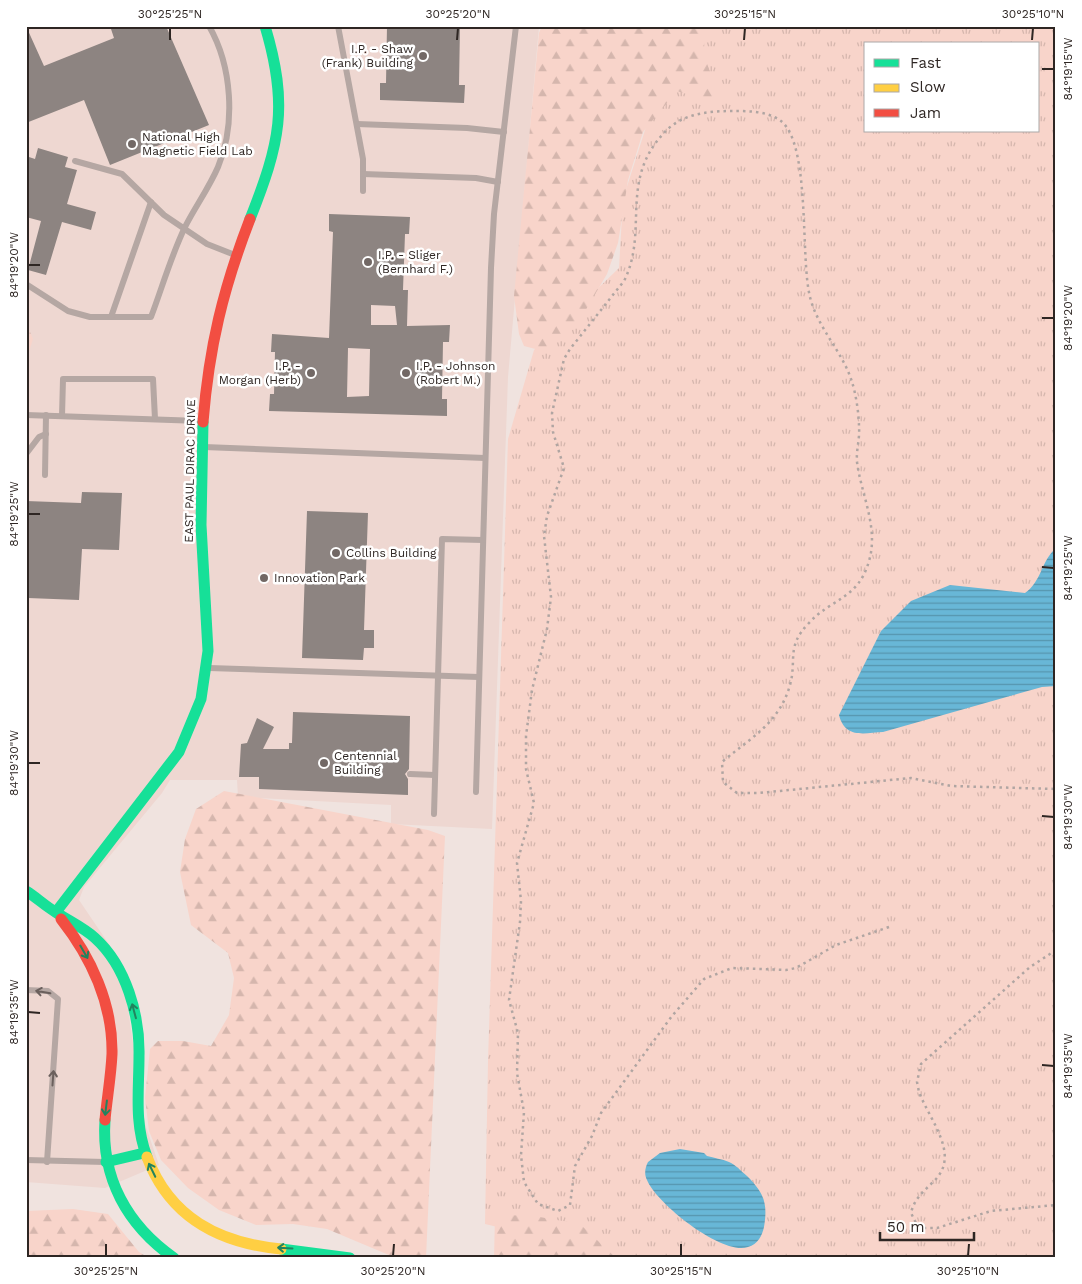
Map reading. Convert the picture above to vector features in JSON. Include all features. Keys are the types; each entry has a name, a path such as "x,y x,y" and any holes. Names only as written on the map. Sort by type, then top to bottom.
{"street":[{"name":"EAST PAUL DIRAC DRIVE","path":"56,912 179,752 197,715 208,668 201,501 203,421 213,334 236,255 276,149 280,123 277,67 265,26"},
{"path":"26,891 56,912 86,929 98,939 108,953 130,995 139,1039 137,1107 144,1153 154,1174 167,1194 199,1225 221,1236 257,1246 310,1250 350,1258"},
{"path":"56,912 69,928 91,964 106,1006 112,1044 112,1067 103,1133 106,1162 118,1198 130,1217 160,1249 174,1258"},
{"path":"106,1162 144,1153"}],"lane":[{"path":"26,284 68,311 90,317 151,317 184,229 218,168 224,150 230,97 225,64 218,42 209,26"},
{"path":"338,26 363,159 363,191"},
{"path":"476,792 491,263 498,182 516,26"},
{"path":"357,124 467,128 504,132"},
{"path":"75,161 122,174 150,202 184,229 207,244 236,255"},
{"path":"363,174 476,178 498,182"},
{"path":"110,317 150,202"},
{"path":"62,416 63,379 154,379 155,419"},
{"path":"26,415 203,421"},
{"path":"44,475 46,416"},
{"path":"26,454 39,437 46,434"},
{"path":"202,447 485,458"},
{"path":"434,814 442,539 483,540"},
{"path":"208,668 479,677"},
{"path":"410,774 435,775"},
{"path":"26,990 48,991 58,999 47,1162"},
{"path":"26,1160 106,1162"}],"path":[{"path":"889,927 836,945 796,968 773,970 732,968 704,978 672,1016 601,1113 592,1136 576,1166 570,1204 558,1210 538,1204 524,1182 521,1155 524,1112 517,1073 518,1033 509,1000 520,915 517,863 534,803 526,769 526,736 532,690 548,629 551,596 544,536 547,516 564,468 553,432 552,413 564,359 624,281 630,269 636,239 635,196 638,179 653,146 664,132 677,122 694,115 714,111 754,112 771,116 782,122 788,130 798,168 802,196 805,272 809,296 816,319 853,383 859,428 858,463 868,507 871,552 862,580 852,592 833,603 809,623 799,636 791,659 790,684 780,710 763,730 722,762 723,782 737,793 760,793 910,778 951,786 1056,789"},
{"path":"1056,950 1030,966 921,1064 917,1082 919,1092 946,1155 946,1163 939,1176 915,1201 911,1212 917,1225 929,1228 991,1211 1056,1205"}],"shaded area":[{"name":"Innovation Park","path":"26,26 539,26 508,377 492,829 391,824 391,805 238,797 237,780 170,780 162,793 84,887 79,900 121,962 145,1124 159,1165 105,1188 26,1182"}],"green space":[{"path":"542,26 706,26 704,38 705,56 722,98 715,103 677,91 643,132 628,180 618,243 607,274 581,318 543,351 524,346 519,334 514,296 539,33"},
{"path":"706,26 1056,26 1056,1258 626,1258 485,1224 488,1061 508,439 534,350 619,268 623,199 646,127"},
{"path":"26,322 33,339 26,361"},
{"path":"224,791 428,830 445,836 426,1258 396,1258 327,1229 293,1224 256,1225 219,1210 188,1188 161,1160 149,1131 145,1098 150,1049 158,1041 183,1041 211,1046 229,1015 234,978 228,953 191,925 180,872 185,839 196,809"},
{"path":"73,1209 108,1214 139,1252 149,1258 26,1258 26,1211"},
{"path":"528,1215 580,1224 616,1258 494,1258 495,1216"}],"water":[{"path":"1056,548 1056,686 1042,687 883,732 856,733 846,728 839,715 881,631 911,601 950,585 1025,593 1035,583 1047,559"},
{"path":"680,1149 704,1153 707,1156 732,1163 747,1176 761,1193 765,1205 764,1227 762,1234 754,1244 748,1247 737,1248 707,1236 676,1214 653,1190 645,1176 648,1162 660,1153"}],"building":[{"name":"National High Magnetic Field Lab","path":"26,26 44,66 114,38 110,26 166,26 209,125 110,165 84,100 26,123"},
{"name":"I.P. - Shaw (Frank) Building","path":"387,26 460,26 459,85 465,85 464,103 380,100 380,83 386,83"},
{"path":"38,148 68,157 65,167 77,170 67,204 96,212 91,230 62,222 46,275 28,270 41,221 26,217 26,156 35,159"},
{"path":"329,214 410,217 409,234 405,234 403,290 408,290 407,326 450,325 449,342 443,342 442,399 447,399 447,416 269,411 270,394 274,394 275,352 271,352 272,334 329,338 333,232 329,231","holes":["371,305 395,306 397,325 371,325","348,348 370,349 369,396 347,397"]},
{"path":"82,492 122,493 119,550 82,549 79,600 28,598 29,547 26,547 26,501 81,503"},
{"name":"Collins Building","path":"307,511 368,513 364,630 374,630 374,648 364,648 363,660 302,658"},
{"name":"Centennial Building","path":"293,712 410,716 409,769 405,774 408,779 408,795 259,789 259,777 239,777 241,744 247,743 257,718 274,727 263,749 289,749 289,743 292,743"}],"traffic: fast":[{"path":"250,219 268,168 278,124 277,79 265,26"},
{"path":"56,912 179,752 201,699 208,651 201,525 203,422"},
{"path":"26,891 95,938 106,949 123,977 134,1008 137,1024 139,1040 139,1119 140,1132 147,1157"},
{"path":"105,1120 107,1161 120,1198 130,1215 143,1231 174,1258"},
{"path":"106,1162 144,1153"},
{"path":"281,1249 350,1258"}],"traffic: slow":[{"path":"147,1157 157,1178 169,1196 199,1224 237,1241 281,1249"}],"traffic: jam":[{"path":"203,422 213,343 232,270 250,219"},
{"path":"61,919 91,965 109,1017 112,1054 105,1120"}],"place":[{"name":"I.P. - Shaw (Frank) Building","path":"423,56"},
{"name":"National High Magnetic Field Lab","path":"132,144"},
{"name":"I.P. - Sliger (Bernhard F.)","path":"368,262"},
{"name":"I.P. - Morgan (Herb)","path":"311,373"},
{"name":"I.P. - Johnson (Robert M.)","path":"406,373"},
{"name":"Collins Building","path":"336,553"},
{"name":"Innovation Park","path":"264,578"},
{"name":"Centennial Building","path":"324,763"}]}
